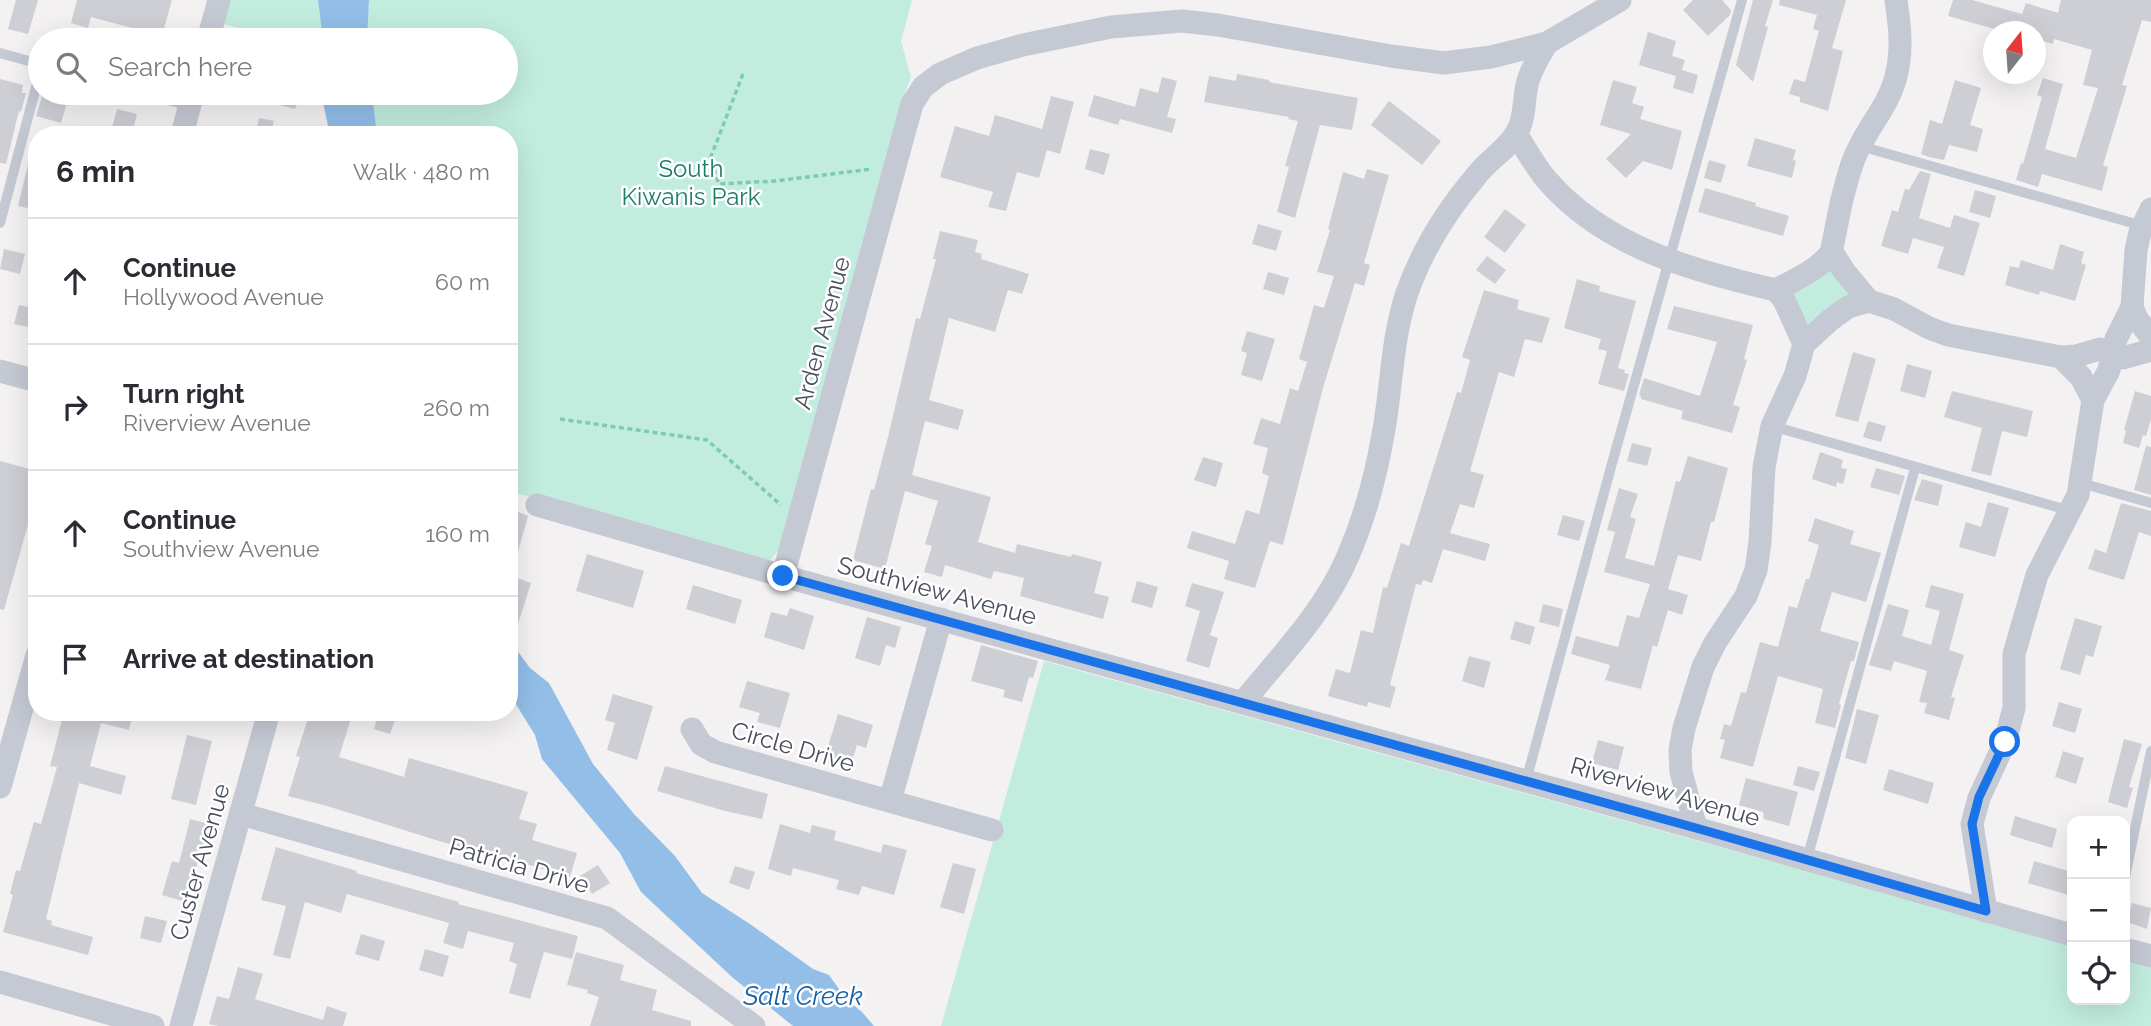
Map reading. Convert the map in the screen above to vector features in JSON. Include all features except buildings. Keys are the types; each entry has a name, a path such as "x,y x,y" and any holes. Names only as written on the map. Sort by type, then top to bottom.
{"street":[{"path":"211,28 219,0"},
{"path":"1243,702 1316,611 1348,557 1385,427 1395,341 1407,293 1427,248 1452,207 1478,173 1516,134 1523,118 1528,81 1547,43 1620,0"},
{"path":"1896,0 1901,30 1896,79 1878,119 1860,146 1842,195 1834,229 1832,252 1844,271 1870,301 1894,309 1948,335 2061,357 2100,349 2123,358 2151,349"},
{"name":"Arden Avenue","path":"783,576 912,104 923,87 940,74 977,58 1066,35 1156,22 1218,24 1391,56 1444,63 1491,57 1547,43"},
{"path":"184,126 190,105"},
{"path":"1516,134 1546,178 1566,199 1593,221 1632,245 1714,275 1776,290 1784,300 1804,344"},
{"path":"2147,218 2133,264 2132,307 2137,319 2151,337"},
{"path":"1776,290 1821,263 1832,252"},
{"path":"1696,828 1681,772 1680,750 1684,728 1703,667 1715,643 1746,596 1756,570 1764,467 1772,426 1795,376 1804,344 1848,307 1870,301"},
{"path":"1986,911 1972,824 1979,797 2005,742 2011,720 2014,708 2014,654 2038,575 2071,511 2081,483 2093,400 2109,370 2116,339 2132,307"},
{"path":"2061,357 2081,377 2093,400"},
{"path":"0,371 28,379"},
{"name":"Southview Avenue","path":"537,505 783,576 1243,702"},
{"path":"890,801 941,620"},
{"path":"0,787 28,687"},
{"name":"Riverview Avenue","path":"1243,702 2067,934"},
{"name":"Custer Avenue","path":"181,1026 267,721"},
{"name":"Circle Drive","path":"692,729 701,744 715,752 992,830"},
{"name":"Patricia Drive","path":"241,814 607,918 754,1026"},
{"path":"2130,950 2151,956"},
{"path":"0,982 153,1026"}],"lane":[{"path":"1526,781 1742,0"},
{"path":"0,53 28,61"},
{"path":"0,223 31,105"},
{"path":"1860,146 2147,218"},
{"path":"1772,426 2071,511"},
{"path":"1807,859 1915,468"},
{"path":"2081,483 2151,503"},
{"path":"2130,853 2151,751"}],"path":[{"path":"743,74 710,159 719,184 775,181 895,167"},
{"path":"560,419 707,440 779,505 804,502"}],"green space":[{"path":"226,0 318,0 322,28 239,28 220,23"},
{"name":"South Kiwanis Park","path":"369,0 912,0 901,41 911,77 902,101 780,549 770,560 761,562 518,494 518,126 376,126 373,105 518,105 518,28 368,28"},
{"path":"1827,266 1850,288 1848,296 1812,324 1808,324 1791,299 1794,289"},
{"path":"1044,661 2067,943 2067,1005 2130,1005 2130,959 2151,965 2151,1026 941,1026"}],"water":[{"path":"318,0 369,0 368,28 322,28"},
{"path":"324,105 373,105 376,126 328,126"},
{"name":"Salt Creek","path":"518,652 530,668 549,683 593,764 634,814 675,856 702,893 813,969 829,975 846,999 874,1026 793,1026 732,977 641,892 620,853 542,759 535,735 518,708"}],"route":[{"path":"783,576 1696,828 1986,911 1972,824 1979,797 2005,742"}]}
